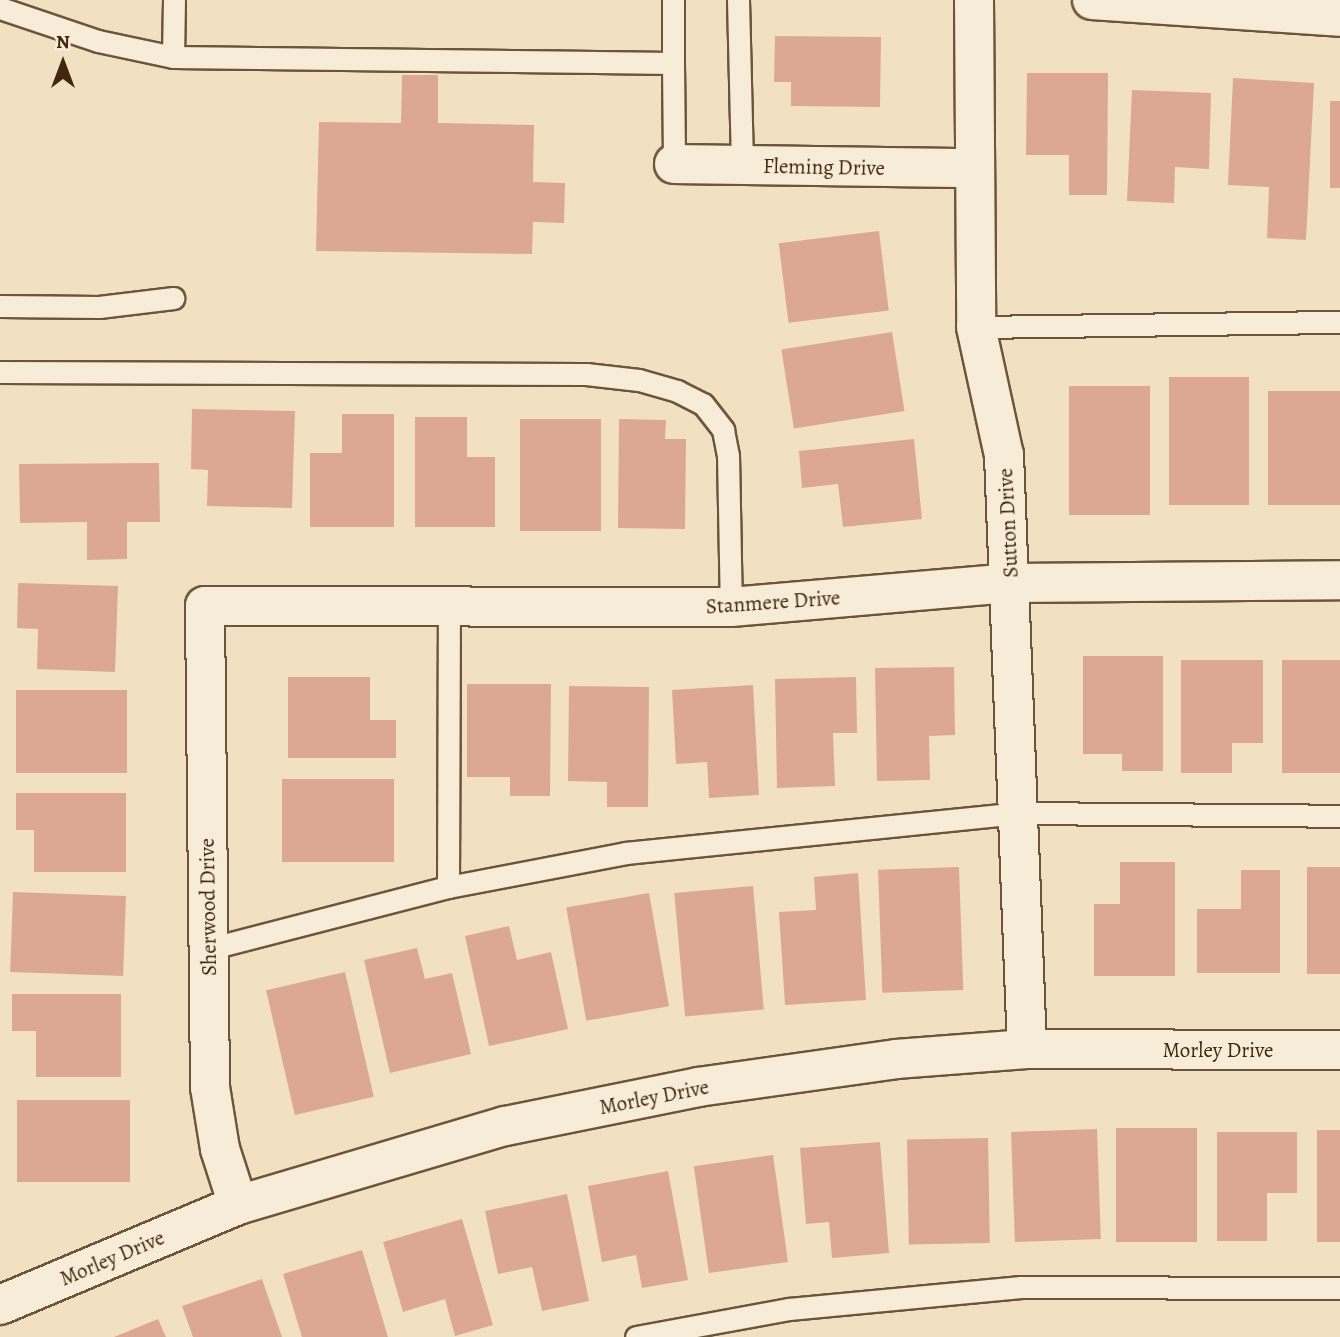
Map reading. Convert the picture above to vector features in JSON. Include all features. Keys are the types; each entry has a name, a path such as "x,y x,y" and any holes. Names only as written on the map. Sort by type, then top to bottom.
{"street":[{"name":"Sutton Drive","path":"974,0 976,327 1004,455 1012,583 1027,1049"},
{"path":"1092,0 1340,18"},
{"name":"Fleming Drive","path":"674,164 975,168"},
{"name":"Stanmere Drive","path":"205,606 732,607 1012,583 1340,580"},
{"name":"Sherwood Drive","path":"205,606 210,1087 220,1149 238,1205"},
{"name":"Morley Drive","path":"0,1305 238,1205 505,1126 698,1087 896,1059 1027,1049 1340,1050"}],"lane":[{"path":"173,57 174,0"},
{"path":"673,0 674,164"},
{"path":"738,0 742,166"},
{"path":"0,8 98,41 173,57 673,64"},
{"path":"0,306 99,307 173,298"},
{"path":"976,327 1340,322"},
{"path":"0,372 586,374 639,380 677,391 703,404 723,430 728,455 732,607"},
{"path":"448,887 449,606"},
{"path":"208,949 448,887 626,853 1020,813 1340,816"},
{"path":"636,1337 789,1310 1021,1287 1340,1288"}],"building":[{"path":"775,36 881,37 880,107 791,106 791,82 774,82"},
{"path":"1027,73 1108,73 1107,195 1069,195 1069,155 1026,155"},
{"path":"402,75 438,75 438,123 534,125 533,182 565,183 564,223 533,222 532,254 316,251 319,122 401,123"},
{"path":"1233,78 1314,83 1306,240 1267,238 1269,187 1228,185"},
{"path":"1132,90 1211,93 1209,169 1175,167 1174,203 1127,201"},
{"path":"1330,101 1340,101 1340,188 1330,188"},
{"path":"879,231 889,310 789,323 779,243"},
{"path":"892,332 905,411 794,429 781,350"},
{"path":"1169,377 1249,377 1249,505 1169,505"},
{"path":"1069,386 1150,386 1150,515 1069,515"},
{"path":"1268,391 1340,391 1340,505 1268,505"},
{"path":"192,409 295,411 292,508 207,506 208,470 191,469"},
{"path":"342,414 394,414 394,527 310,527 310,453 342,453"},
{"path":"415,417 467,417 467,457 495,457 495,527 415,527"},
{"path":"520,419 601,419 601,531 520,531"},
{"path":"619,419 666,420 665,439 686,439 685,529 618,528"},
{"path":"914,439 922,519 843,527 838,484 802,488 799,451"},
{"path":"159,463 160,522 127,522 127,559 87,560 87,522 20,523 19,464"},
{"path":"18,583 118,586 115,672 37,669 38,629 17,628"},
{"path":"1083,656 1163,656 1163,771 1122,771 1122,754 1083,754"},
{"path":"1181,660 1263,660 1263,743 1232,743 1232,773 1181,773"},
{"path":"1282,660 1340,660 1340,773 1282,773"},
{"path":"954,667 955,735 929,736 930,780 877,781 875,668"},
{"path":"288,677 370,677 370,720 396,720 396,758 288,758"},
{"path":"856,677 857,733 833,733 835,786 777,788 775,679"},
{"path":"467,684 551,684 550,796 510,796 510,777 467,777"},
{"path":"753,685 759,795 709,798 707,762 676,764 672,690"},
{"path":"569,686 649,687 648,807 607,807 607,782 568,781"},
{"path":"16,690 127,690 127,773 16,773"},
{"path":"282,779 394,779 394,862 282,862"},
{"path":"16,793 126,793 126,872 34,872 34,830 16,830"},
{"path":"1120,862 1175,862 1175,976 1094,976 1094,904 1120,904"},
{"path":"959,867 963,990 882,993 878,870"},
{"path":"1307,867 1340,867 1340,974 1307,974"},
{"path":"1241,870 1280,870 1280,973 1197,973 1197,909 1241,909"},
{"path":"858,873 866,1000 785,1005 779,912 816,910 814,877"},
{"path":"753,886 764,1010 685,1016 674,893"},
{"path":"13,892 126,896 123,976 10,972"},
{"path":"649,893 669,1006 586,1021 566,908"},
{"path":"509,926 517,960 551,952 568,1029 489,1046 465,936"},
{"path":"417,948 425,979 452,973 471,1054 390,1073 364,960"},
{"path":"345,972 374,1097 295,1115 266,990"},
{"path":"12,994 121,994 121,1077 36,1077 36,1031 12,1031"},
{"path":"17,1100 130,1100 130,1182 17,1182"},
{"path":"1116,1128 1197,1128 1197,1242 1116,1242"},
{"path":"1097,1129 1101,1239 1015,1242 1011,1132"},
{"path":"1317,1130 1340,1130 1340,1242 1317,1242"},
{"path":"1217,1132 1297,1132 1297,1193 1267,1193 1267,1241 1217,1241"},
{"path":"988,1138 990,1243 909,1244 907,1139"},
{"path":"880,1142 889,1253 832,1258 829,1222 806,1224 800,1148"},
{"path":"773,1155 788,1262 709,1273 694,1166"},
{"path":"668,1171 688,1280 642,1288 636,1255 602,1262 588,1186"},
{"path":"567,1194 589,1301 542,1311 532,1267 498,1274 485,1211"},
{"path":"462,1219 493,1325 455,1336 445,1299 403,1312 383,1242"},
{"path":"362,1250 388,1337 302,1337 283,1274"},
{"path":"262,1279 282,1337 193,1337 182,1306"},
{"path":"158,1319 166,1337 114,1337"}]}
